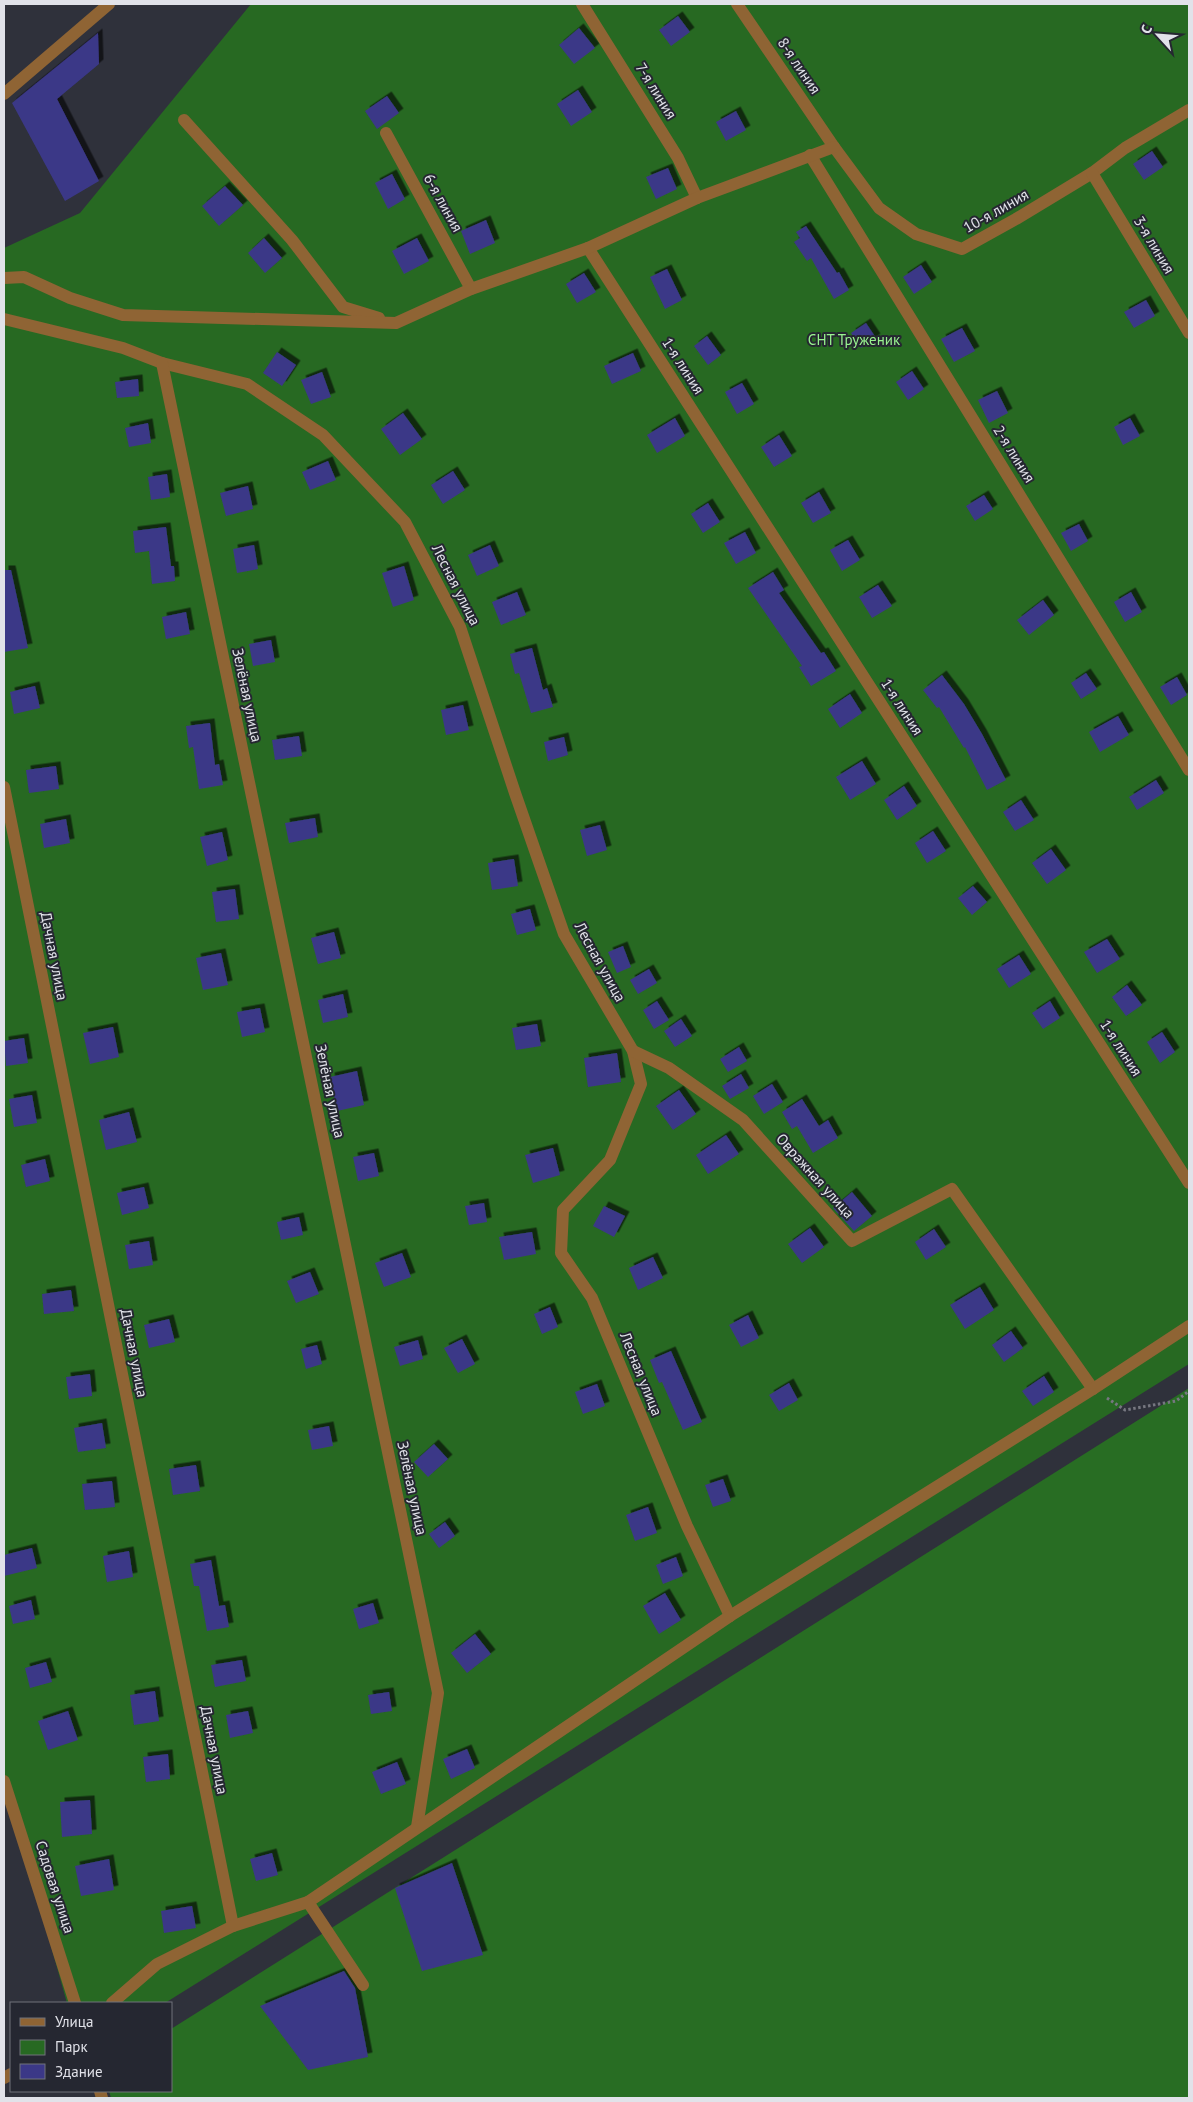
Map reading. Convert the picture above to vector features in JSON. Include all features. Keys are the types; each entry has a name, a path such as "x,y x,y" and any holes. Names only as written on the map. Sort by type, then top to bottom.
{"street":[{"path":"4,94 109,4"},
{"name":"7-я линия","path":"582,4 678,158 697,198"},
{"name":"8-я линия","path":"737,4 834,147"},
{"name":"10-я линия","path":"834,147 879,208 916,234 962,249 1016,220 1092,173 1125,148 1189,110"},
{"path":"184,120 292,240 343,307 396,323"},
{"name":"6-я линия","path":"386,133 471,289"},
{"path":"4,278 24,277 70,298 123,314 396,323 471,289 588,248 697,198 834,147"},
{"name":"2-я линия","path":"810,155 1189,770"},
{"name":"3-я линия","path":"1092,173 1189,333"},
{"name":"1-я линия","path":"588,248 1189,1183"},
{"name":"Лесная улица","path":"4,319 122,348 162,363 247,384 323,435 405,522 460,627 564,934 633,1051 640,1084 610,1160 563,1210 561,1253 592,1298 687,1526 730,1616"},
{"name":"Зелёная улица","path":"162,363 438,1693 417,1827"},
{"name":"Дачная улица","path":"4,787 233,1926"},
{"name":"Овражная улица","path":"633,1051 669,1068 743,1120 852,1241 952,1189 1093,1389"},
{"path":"113,2002 157,1964 233,1926 308,1902 730,1616 1093,1389 1189,1326"},
{"name":"Садовая улица","path":"4,1781 75,2002"},
{"path":"308,1902 363,1984"}],"path":[{"path":"1093,1389 1126,1410 1176,1401 1189,1392"}],"green space":[{"name":"СНТ Труженик","path":"251,4 1189,4 1189,1364 167,2002 67,2002 4,1779 4,248 80,213"},
{"path":"1189,1388 1189,2098 111,2098 109,2092 172,2092 172,2028"}],"building":[{"path":"678,16 690,32 671,46 659,30"},
{"path":"579,28 595,48 574,64 559,45"},
{"path":"98,33 99,64 57,99 99,181 65,201 12,103"},
{"path":"578,90 592,112 571,126 557,104"},
{"path":"387,96 399,113 377,129 365,111"},
{"path":"736,111 746,130 726,141 716,122"},
{"path":"1152,151 1163,167 1144,180 1133,164"},
{"path":"668,168 677,189 656,199 646,177"},
{"path":"392,174 405,199 388,209 375,183"},
{"path":"225,186 243,205 219,226 202,206"},
{"path":"486,220 495,243 470,254 461,231"},
{"path":"806,226 837,273 839,272 849,290 834,299 811,258 807,261 794,242 800,238 796,232"},
{"path":"264,238 282,258 265,273 248,253"},
{"path":"417,238 429,261 404,274 392,251"},
{"path":"921,265 932,282 914,294 903,277"},
{"path":"667,269 682,300 665,309 650,277"},
{"path":"584,273 596,292 577,303 566,284"},
{"path":"1146,300 1155,316 1134,328 1124,312"},
{"path":"866,323 876,338 861,348 851,333"},
{"path":"962,328 975,351 954,362 941,339"},
{"path":"707,336 721,355 708,365 694,346"},
{"path":"277,352 296,365 282,386 263,373"},
{"path":"633,353 641,371 612,384 604,366"},
{"path":"912,371 924,389 908,400 896,382"},
{"path":"322,372 331,397 311,404 301,380"},
{"path":"138,379 139,396 117,398 115,382"},
{"path":"742,383 754,404 737,414 725,392"},
{"path":"997,391 1008,413 989,423 978,400"},
{"path":"403,413 422,439 400,455 381,429"},
{"path":"675,418 685,436 657,453 647,435"},
{"path":"1130,418 1140,436 1123,445 1114,427"},
{"path":"148,423 151,443 129,447 125,428"},
{"path":"779,435 792,456 774,467 761,447"},
{"path":"328,461 336,480 310,490 302,472"},
{"path":"453,471 465,490 443,504 431,485"},
{"path":"167,474 170,497 151,500 148,477"},
{"path":"248,486 253,509 226,516 220,493"},
{"path":"819,492 831,513 813,523 801,503"},
{"path":"984,495 993,509 975,521 966,506"},
{"path":"708,503 720,522 703,533 691,514"},
{"path":"1079,524 1088,541 1071,551 1061,533"},
{"path":"166,527 175,581 152,584 149,551 135,553 133,531"},
{"path":"745,532 756,553 736,564 724,543"},
{"path":"848,540 860,560 842,571 830,550"},
{"path":"254,545 258,569 237,573 233,549"},
{"path":"490,545 499,566 477,576 468,555"},
{"path":"404,566 414,600 393,607 382,573"},
{"path":"4,570 11,570 28,648 4,652"},
{"path":"773,572 784,590 779,593 821,653 824,652 836,671 811,686 799,667 802,666 748,588"},
{"path":"878,585 892,606 872,618 859,597"},
{"path":"517,592 526,615 501,625 492,602"},
{"path":"1131,592 1142,612 1125,622 1114,602"},
{"path":"1043,600 1054,615 1029,635 1017,620"},
{"path":"186,612 190,634 166,639 162,617"},
{"path":"271,640 275,662 253,666 249,644"},
{"path":"532,648 543,690 547,688 553,707 531,713 519,673 515,674 510,654"},
{"path":"1086,673 1097,689 1081,699 1071,683"},
{"path":"942,675 964,704 1006,780 987,790 965,747 939,707 937,708 923,690"},
{"path":"1177,677 1187,695 1171,705 1160,687"},
{"path":"35,686 40,708 14,714 10,692"},
{"path":"850,694 862,713 840,728 828,709"},
{"path":"463,705 469,730 446,735 441,710"},
{"path":"1118,716 1129,735 1100,752 1089,732"},
{"path":"210,723 215,765 219,764 223,785 199,789 193,747 189,748 186,726"},
{"path":"299,736 302,756 275,760 272,740"},
{"path":"564,737 568,755 548,761 544,742"},
{"path":"862,761 876,784 850,800 836,777"},
{"path":"56,766 59,789 29,793 26,770"},
{"path":"1156,780 1164,793 1137,810 1129,797"},
{"path":"904,786 917,806 897,820 884,800"},
{"path":"1021,800 1034,820 1015,831 1003,812"},
{"path":"315,818 318,837 289,843 285,823"},
{"path":"66,819 70,843 44,848 40,824"},
{"path":"600,825 607,850 587,856 580,830"},
{"path":"933,831 946,851 927,863 915,843"},
{"path":"222,832 228,860 207,866 200,837"},
{"path":"1051,849 1066,870 1047,884 1032,863"},
{"path":"514,859 518,886 492,890 488,863"},
{"path":"973,886 987,902 972,915 958,898"},
{"path":"235,889 239,919 216,922 212,892"},
{"path":"530,909 536,930 517,935 511,914"},
{"path":"334,932 341,958 318,964 311,938"},
{"path":"1107,939 1120,959 1097,973 1084,952"},
{"path":"623,946 631,967 617,973 608,952"},
{"path":"221,953 228,985 203,990 196,958"},
{"path":"1019,955 1031,974 1009,988 997,969"},
{"path":"649,969 657,983 638,994 630,980"},
{"path":"1127,985 1142,1005 1126,1016 1112,997"},
{"path":"343,994 348,1017 323,1023 318,1000"},
{"path":"657,1001 669,1020 654,1029 643,1010"},
{"path":"1050,1001 1060,1018 1043,1029 1032,1013"},
{"path":"260,1008 265,1032 242,1037 237,1012"},
{"path":"681,1019 692,1036 675,1047 664,1031"},
{"path":"537,1024 541,1046 516,1050 512,1028"},
{"path":"113,1027 119,1057 90,1064 83,1033"},
{"path":"1162,1032 1175,1052 1160,1063 1147,1042"},
{"path":"24,1038 28,1063 6,1066 4,1041"},
{"path":"739,1047 747,1061 728,1072 720,1059"},
{"path":"617,1053 621,1082 588,1087 584,1058"},
{"path":"357,1071 364,1105 337,1111 330,1077"},
{"path":"741,1074 749,1088 730,1099 722,1086"},
{"path":"772,1084 783,1102 764,1114 753,1096"},
{"path":"679,1090 696,1114 673,1130 656,1106"},
{"path":"32,1095 37,1123 14,1127 9,1099"},
{"path":"802,1099 819,1126 828,1120 838,1138 813,1153 797,1126 792,1129 782,1112"},
{"path":"129,1112 137,1142 106,1150 99,1120"},
{"path":"726,1135 739,1154 708,1174 696,1155"},
{"path":"553,1148 560,1175 533,1183 525,1155"},
{"path":"374,1153 379,1176 358,1181 353,1157"},
{"path":"45,1159 50,1181 26,1187 21,1165"},
{"path":"144,1187 149,1208 122,1215 117,1193"},
{"path":"852,1192 872,1216 854,1231 833,1208"},
{"path":"484,1203 487,1222 469,1225 465,1206"},
{"path":"604,1206 625,1216 614,1237 593,1226"},
{"path":"299,1217 303,1235 281,1240 277,1222"},
{"path":"810,1228 824,1247 802,1263 788,1244"},
{"path":"934,1229 946,1247 926,1260 915,1242"},
{"path":"532,1232 536,1254 504,1260 499,1237"},
{"path":"149,1241 153,1265 129,1269 125,1245"},
{"path":"402,1253 411,1277 384,1287 375,1263"},
{"path":"653,1257 663,1278 638,1290 629,1268"},
{"path":"310,1272 319,1294 296,1303 287,1281"},
{"path":"980,1287 994,1310 965,1329 950,1305"},
{"path":"71,1290 74,1311 44,1314 42,1294"},
{"path":"550,1307 558,1327 542,1334 534,1314"},
{"path":"748,1315 759,1338 741,1347 729,1325"},
{"path":"169,1319 175,1342 149,1348 144,1325"},
{"path":"1011,1331 1023,1348 1004,1362 992,1345"},
{"path":"462,1339 475,1364 458,1373 444,1348"},
{"path":"418,1340 423,1359 400,1366 394,1347"},
{"path":"317,1345 322,1364 306,1369 301,1349"},
{"path":"671,1351 702,1422 683,1430 662,1382 659,1383 650,1360"},
{"path":"90,1374 92,1396 69,1399 66,1377"},
{"path":"1044,1376 1054,1392 1033,1406 1022,1391"},
{"path":"789,1383 798,1400 779,1411 769,1395"},
{"path":"597,1384 605,1406 583,1414 575,1392"},
{"path":"102,1423 106,1448 78,1452 74,1428"},
{"path":"329,1426 333,1446 312,1450 308,1430"},
{"path":"434,1444 448,1459 428,1477 414,1462"},
{"path":"196,1465 200,1491 173,1495 169,1469"},
{"path":"723,1479 731,1501 713,1507 705,1485"},
{"path":"112,1481 115,1507 85,1510 82,1484"},
{"path":"648,1507 657,1533 635,1541 626,1515"},
{"path":"445,1522 455,1536 439,1548 429,1534"},
{"path":"32,1548 37,1568 4,1576 4,1555"},
{"path":"129,1551 133,1577 107,1582 103,1556"},
{"path":"676,1557 683,1576 663,1584 656,1565"},
{"path":"211,1560 219,1606 225,1605 229,1627 207,1631 199,1586 194,1586 190,1564"},
{"path":"665,1593 681,1620 659,1634 643,1606"},
{"path":"31,1600 35,1619 13,1624 9,1606"},
{"path":"373,1603 379,1623 359,1629 353,1609"},
{"path":"475,1634 491,1654 467,1673 451,1653"},
{"path":"242,1660 246,1681 215,1687 211,1665"},
{"path":"46,1662 52,1682 30,1688 25,1668"},
{"path":"155,1691 159,1721 134,1725 130,1695"},
{"path":"389,1692 392,1711 371,1714 368,1695"},
{"path":"68,1711 78,1740 48,1750 38,1721"},
{"path":"248,1711 253,1733 230,1738 226,1715"},
{"path":"467,1749 475,1768 451,1779 443,1759"},
{"path":"168,1754 170,1779 146,1782 143,1757"},
{"path":"397,1762 406,1784 381,1794 372,1772"},
{"path":"90,1800 92,1834 62,1837 60,1802"},
{"path":"272,1853 278,1875 256,1881 250,1859"},
{"path":"109,1859 114,1890 81,1896 75,1866"},
{"path":"452,1863 483,1955 422,1971 395,1888"},
{"path":"192,1906 196,1928 164,1933 161,1911"},
{"path":"344,1971 355,1988 368,2057 308,2070 260,2006"}]}
